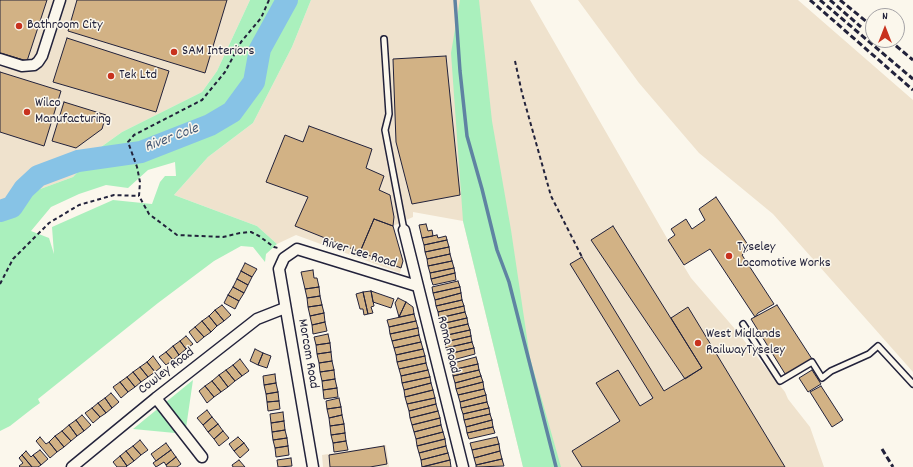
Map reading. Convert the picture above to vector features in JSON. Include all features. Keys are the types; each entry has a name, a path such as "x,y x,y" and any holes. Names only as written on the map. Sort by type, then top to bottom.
{"street":[{"path":"0,59 22,66 34,65 38,62 42,56 60,0"},
{"name":"Roma Road","path":"404,230 463,467"},
{"name":"River Lee Road","path":"293,250 296,249 417,286"},
{"name":"Morcom Road","path":"293,250 284,258 279,269 313,467"},
{"name":"Cowley Road","path":"72,467 156,398 257,319 285,308"},
{"path":"156,398 202,457"}],"lane":[{"path":"384,39 389,114 385,130 404,230"},
{"path":"743,324 780,381 812,362 822,378 831,371 869,354 878,346 913,384"}],"path":[{"path":"269,0 261,18 241,42 225,72 202,100 134,134 128,142 137,167 140,182 139,196 149,214 177,235 223,237 240,232 251,232 274,247 293,250"},
{"path":"516,61 522,93 551,196 582,257"},
{"path":"0,284 13,259 49,223 80,205 114,195 139,196"}],"shaded area":[{"path":"0,0 250,0 217,71 202,92 122,132 101,147 73,177 13,199 0,207"},
{"path":"311,0 530,0 691,278 735,329 785,392 788,399 810,427 824,467 523,467 463,221 413,212 413,217 393,226 403,261 400,273 296,235 277,244 257,226 174,195 208,157 253,123 292,47"},
{"path":"578,0 798,0 913,100 913,372 773,214 699,153 639,83"},
{"path":"386,445 389,467 323,467 322,455"}],"green space":[{"path":"250,0 311,0 292,47 253,123 208,157 174,195 257,226 277,244 266,254 265,262 253,247 241,246 214,261 158,303 38,399 40,403 10,426 0,431 0,207 13,199 73,177 101,147 122,132 202,92 217,71","holes":["175,162 176,176 165,176 160,182 152,204 113,200 52,227 54,254 49,238 31,231 51,207 79,194 106,185 128,188 148,170"]},
{"path":"460,0 479,0 492,121 511,230 530,358 561,467 523,467 463,221 451,53"},
{"path":"193,380 186,428 175,433 133,429"}],"building":[{"name":"Bathroom City","path":"0,0 47,0 27,61 0,53"},
{"name":"SAM Interiors","path":"77,0 227,0 205,73 68,31"},
{"name":"Tek Ltd","path":"67,38 169,71 156,112 53,82"},
{"path":"446,56 460,195 412,204 396,142 393,59"},
{"name":"Wilco Manufacturing","path":"0,72 61,91 44,146 0,132"},
{"path":"64,102 106,115 102,129 76,148 52,141"},
{"path":"309,126 372,149 366,168 384,176 379,190 390,195 394,217 393,226 374,219 360,252 295,226 308,197 266,182 285,135 303,142"},
{"name":"Tyseley Locomotive Works","path":"716,197 750,248 742,255 774,304 758,313 755,317 710,249 684,265 668,240 675,235 671,229 686,219 692,229 705,220 699,209"},
{"path":"374,219 393,226 403,261 401,268 360,252"},
{"path":"426,224 428,231 432,230 433,236 422,238 419,225"},
{"path":"613,226 702,368 685,379 591,240"},
{"path":"437,235 438,238 446,236 447,240 424,245 422,238"},
{"path":"447,240 449,247 425,252 424,245"},
{"path":"449,247 450,254 427,259 425,252"},
{"path":"450,254 452,261 428,266 427,259"},
{"name":"West Midlands RailwayTyseley","path":"582,257 664,391 702,368 671,318 688,307 785,467 582,467 572,451 620,421 596,383 618,370 640,406 653,398 570,264"},
{"path":"452,261 454,268 430,273 428,266"},
{"path":"245,263 257,269 252,277 241,271"},
{"path":"454,268 455,273 431,279 430,273"},
{"path":"313,270 314,278 317,278 319,287 305,289 301,272"},
{"path":"241,271 252,277 248,285 237,279"},
{"path":"455,273 456,280 433,285 431,279"},
{"path":"237,279 248,285 244,293 233,287"},
{"path":"458,281 460,287 433,293 432,287"},
{"path":"233,287 244,293 239,301 228,295"},
{"path":"319,287 320,296 307,298 305,289"},
{"path":"460,287 461,293 435,300 433,293"},
{"path":"371,291 374,306 371,307 373,313 368,314 363,292"},
{"path":"371,291 394,299 391,308 373,302"},
{"path":"363,292 368,314 364,315 363,309 360,309 356,294"},
{"path":"461,293 462,300 436,306 435,300"},
{"path":"228,295 239,301 235,309 224,303"},
{"path":"320,296 322,305 308,307 307,298"},
{"path":"398,298 406,302 399,317 395,303"},
{"path":"462,300 464,306 438,312 436,306"},
{"path":"406,302 413,307 414,314 399,317"},
{"path":"222,305 231,315 224,321 215,310"},
{"path":"322,305 324,313 310,316 308,307"},
{"path":"777,305 814,362 787,377 751,319"},
{"path":"464,306 465,312 439,318 438,312"},
{"path":"215,310 224,321 217,326 209,316"},
{"path":"465,312 467,318 441,324 439,318"},
{"path":"324,313 325,322 312,325 310,316"},
{"path":"414,314 416,321 389,327 387,320"},
{"path":"209,316 217,326 211,332 202,321"},
{"path":"467,318 468,324 442,330 441,324"},
{"path":"202,321 211,332 204,337 195,327"},
{"path":"416,321 418,328 390,334 389,327"},
{"path":"325,322 327,331 313,334 312,325"},
{"path":"468,324 470,330 443,336 442,330"},
{"path":"195,327 204,337 197,343 189,332"},
{"path":"418,328 419,335 392,341 390,334"},
{"path":"470,330 471,336 445,342 443,336"},
{"path":"328,334 330,343 316,345 314,337"},
{"path":"419,335 421,342 394,348 392,341"},
{"path":"186,336 193,344 186,349 180,341"},
{"path":"471,336 472,342 446,348 445,342"},
{"path":"180,341 186,349 179,355 173,346"},
{"path":"421,342 423,349 396,355 394,348"},
{"path":"472,342 474,348 448,354 446,348"},
{"path":"330,343 331,352 317,354 316,345"},
{"path":"173,346 179,355 173,360 166,352"},
{"path":"474,348 475,354 449,361 448,354"},
{"path":"255,349 263,353 258,365 250,361"},
{"path":"423,349 425,356 397,362 396,355"},
{"path":"166,352 173,360 166,365 159,357"},
{"path":"331,352 332,361 319,363 317,354"},
{"path":"263,353 271,356 267,368 258,365"},
{"path":"153,356 161,367 155,372 147,362"},
{"path":"425,356 426,363 399,369 397,362"},
{"path":"476,357 478,364 452,370 450,364"},
{"path":"240,359 249,371 242,376 233,365"},
{"path":"332,361 334,370 320,372 319,363"},
{"path":"147,362 155,372 148,377 140,367"},
{"path":"426,363 428,370 401,376 399,369"},
{"path":"478,364 479,370 453,376 452,370"},
{"path":"233,365 242,376 235,381 226,370"},
{"path":"140,367 148,377 141,382 133,372"},
{"path":"226,370 235,381 228,387 219,375"},
{"path":"334,370 335,379 322,381 320,372"},
{"path":"428,370 430,377 402,383 401,376"},
{"path":"479,370 481,376 455,383 453,376"},
{"path":"812,370 821,384 808,392 799,378"},
{"path":"133,372 141,382 135,387 127,377"},
{"path":"275,374 276,383 264,385 263,376"},
{"path":"219,375 228,387 221,392 212,381"},
{"path":"481,376 483,382 456,389 455,383"},
{"path":"127,377 135,387 128,392 120,382"},
{"path":"430,377 431,383 404,390 402,383"},
{"path":"335,379 337,388 323,390 322,381"},
{"path":"212,381 221,392 214,397 205,386"},
{"path":"120,382 128,392 121,398 113,387"},
{"path":"483,382 484,389 458,395 456,389"},
{"path":"276,383 278,392 266,394 264,385"},
{"path":"431,383 433,390 405,397 404,390"},
{"path":"205,386 214,397 207,403 199,391"},
{"path":"821,386 843,420 832,427 810,392"},
{"path":"337,388 338,397 324,399 323,390"},
{"path":"484,389 486,395 460,402 458,395"},
{"path":"433,390 435,398 407,404 405,397"},
{"path":"278,392 279,401 267,402 266,394"},
{"path":"111,393 119,402 112,408 105,398"},
{"path":"486,395 487,402 461,408 460,402"},
{"path":"105,398 112,408 106,413 98,403"},
{"path":"339,398 341,407 327,409 326,401"},
{"path":"435,398 436,404 409,411 407,404"},
{"path":"279,401 280,409 268,411 267,402"},
{"path":"487,402 489,408 463,414 461,408"},
{"path":"98,403 106,413 100,417 92,408"},
{"path":"436,404 438,411 410,418 409,411"},
{"path":"341,407 342,415 329,418 327,409"},
{"path":"92,408 100,417 93,423 85,413"},
{"path":"489,408 490,414 464,420 463,414"},
{"path":"207,410 212,417 203,425 197,418"},
{"path":"438,411 440,418 412,425 410,418"},
{"path":"283,412 284,421 271,423 270,414"},
{"path":"490,414 492,420 466,427 464,420"},
{"path":"82,415 91,425 84,431 76,420"},
{"path":"342,415 344,424 330,426 329,418"},
{"path":"212,417 218,424 208,432 203,425"},
{"path":"440,418 441,425 414,432 412,425"},
{"path":"76,420 84,431 77,436 69,425"},
{"path":"492,420 493,427 467,433 466,427"},
{"path":"284,421 285,430 272,432 271,423"},
{"path":"218,424 223,431 214,439 208,432"},
{"path":"344,424 345,433 331,435 330,426"},
{"path":"69,425 77,436 71,441 62,431"},
{"path":"441,425 443,432 416,439 414,432"},
{"path":"493,427 495,433 469,439 467,433"},
{"path":"285,430 287,438 273,440 272,432"},
{"path":"62,431 71,441 64,447 55,436"},
{"path":"223,431 229,438 219,446 214,439"},
{"path":"443,432 445,439 417,446 416,439"},
{"path":"345,433 346,441 333,443 331,435"},
{"path":"55,436 64,447 57,452 49,442"},
{"path":"40,437 46,444 49,442 57,452 50,458 36,441"},
{"path":"238,437 244,443 234,451 229,444"},
{"path":"497,437 499,444 472,450 470,443"},
{"path":"287,438 288,446 275,448 273,440"},
{"path":"445,439 446,446 419,453 417,446"},
{"path":"140,440 148,450 141,455 133,446"},
{"path":"346,441 348,450 334,452 333,443"},
{"path":"166,443 171,450 156,461 151,454"},
{"path":"244,443 249,450 240,458 234,451"},
{"path":"499,444 500,451 474,458 472,450"},
{"path":"133,446 141,455 134,461 126,451"},
{"path":"288,446 289,455 276,457 275,448"},
{"path":"384,446 387,464 370,467 330,467 329,455"},
{"path":"446,446 448,453 421,460 419,453"},
{"path":"40,450 48,459 41,465 33,455"},
{"path":"171,450 176,457 166,465 164,462 156,467 153,463"},
{"path":"26,451 31,457 33,455 41,465 38,467 32,467 22,455"},
{"path":"126,451 134,461 127,466 120,456"},
{"path":"500,451 502,459 476,465 474,458"},
{"path":"448,453 450,460 422,467 421,460"},
{"path":"22,455 32,467 19,466 23,463 19,458"},
{"path":"120,456 127,466 126,467 117,467 113,462"},
{"path":"176,457 181,464 177,467 167,467 166,465"},
{"path":"291,458 292,466 278,467 277,460"},
{"path":"502,459 504,466 476,467 476,465"},
{"path":"239,460 245,467 233,467 232,465"},
{"path":"450,460 451,467 422,467"}],"waterway":[{"name":"River Cole","path":"0,211 12,207 24,189 38,176 78,161 141,152 210,125 232,112 254,82 260,49 287,0"},
{"path":"455,0 460,71 467,136 497,250 509,282 556,467"}],"railway":[{"path":"810,0 913,90"},
{"path":"820,0 913,79"},
{"path":"830,0 861,27"},
{"path":"840,0 865,20"},
{"path":"899,48 913,60"},
{"path":"882,449 893,467"}],"place":[{"name":"Bathroom City","path":"19,26"},
{"name":"SAM Interiors","path":"174,52"},
{"name":"Tek Ltd","path":"111,76"},
{"name":"Wilco Manufacturing","path":"27,112"},
{"name":"Tyseley Locomotive Works","path":"729,256"},
{"name":"West Midlands RailwayTyseley","path":"698,343"}]}
